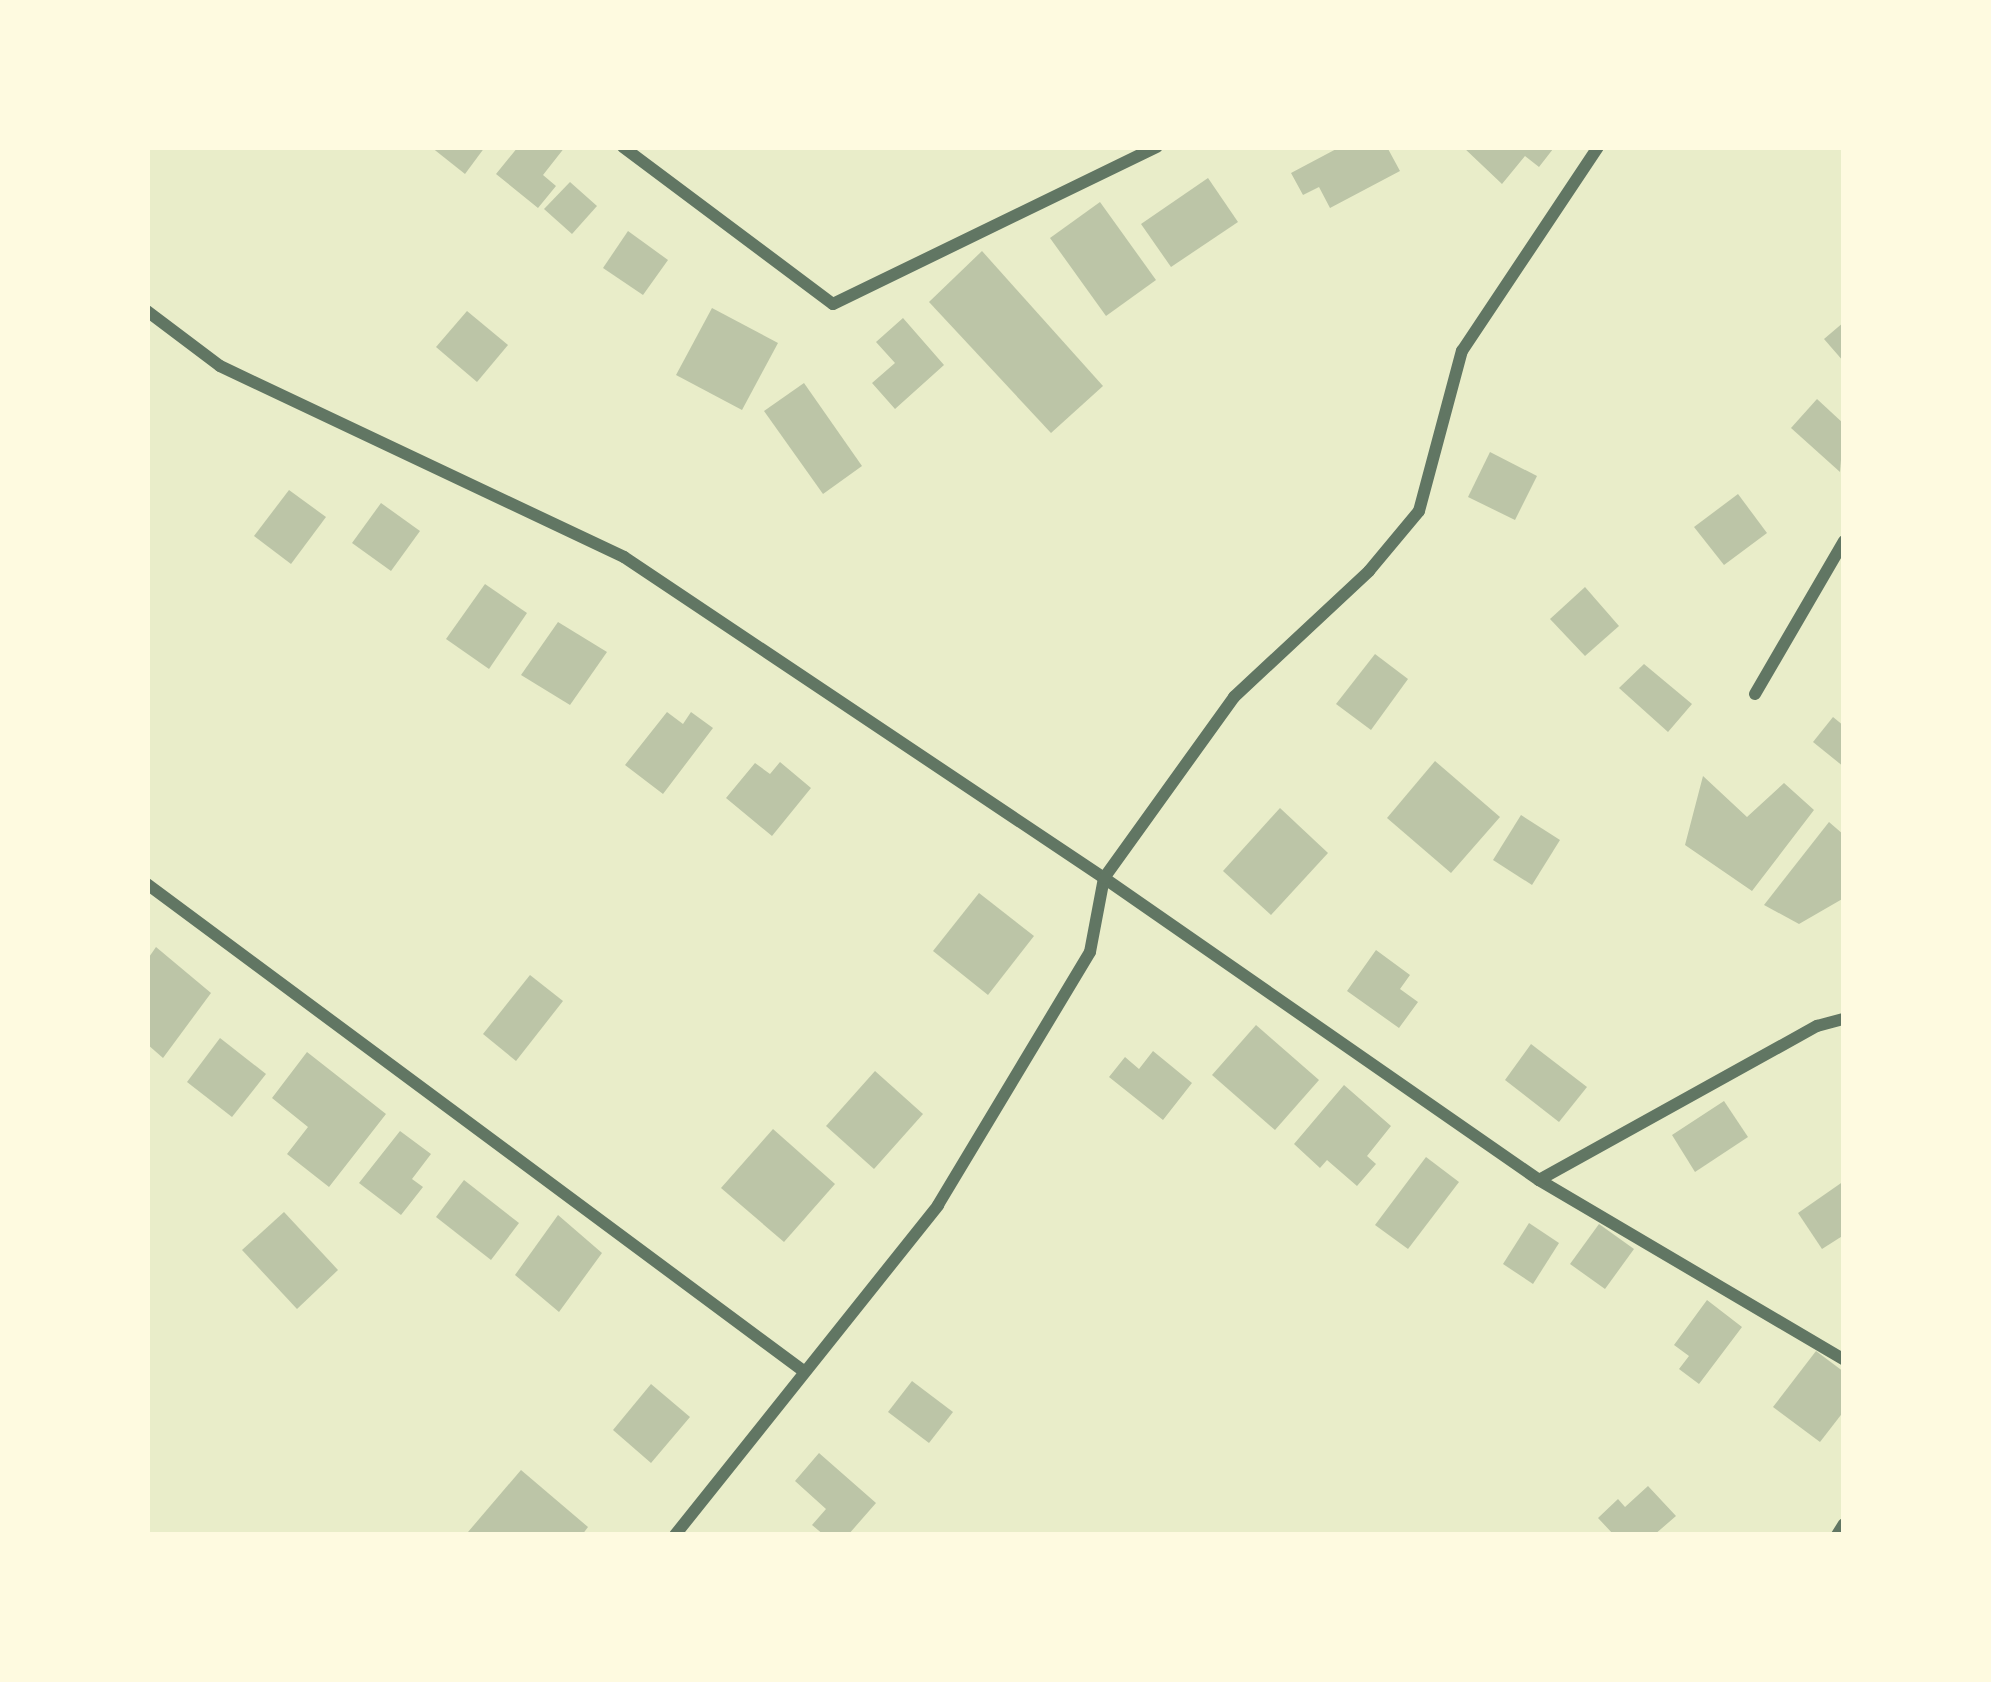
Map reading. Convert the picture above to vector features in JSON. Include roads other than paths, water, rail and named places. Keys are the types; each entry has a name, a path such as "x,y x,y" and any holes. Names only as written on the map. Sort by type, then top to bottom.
{"street":[{"path":"623,147 833,304 1157,147"},
{"path":"675,1535 938,1205 1090,952 1104,878 1234,697 1369,571 1419,511 1462,351 1598,147"},
{"path":"147,311 220,366 624,556 1104,878 1539,1180 1844,1360"},
{"path":"1755,694 1844,541"},
{"path":"147,884 802,1370"},
{"path":"1539,1180 1816,1026 1844,1019"},
{"path":"1838,1535 1844,1524"}]}
